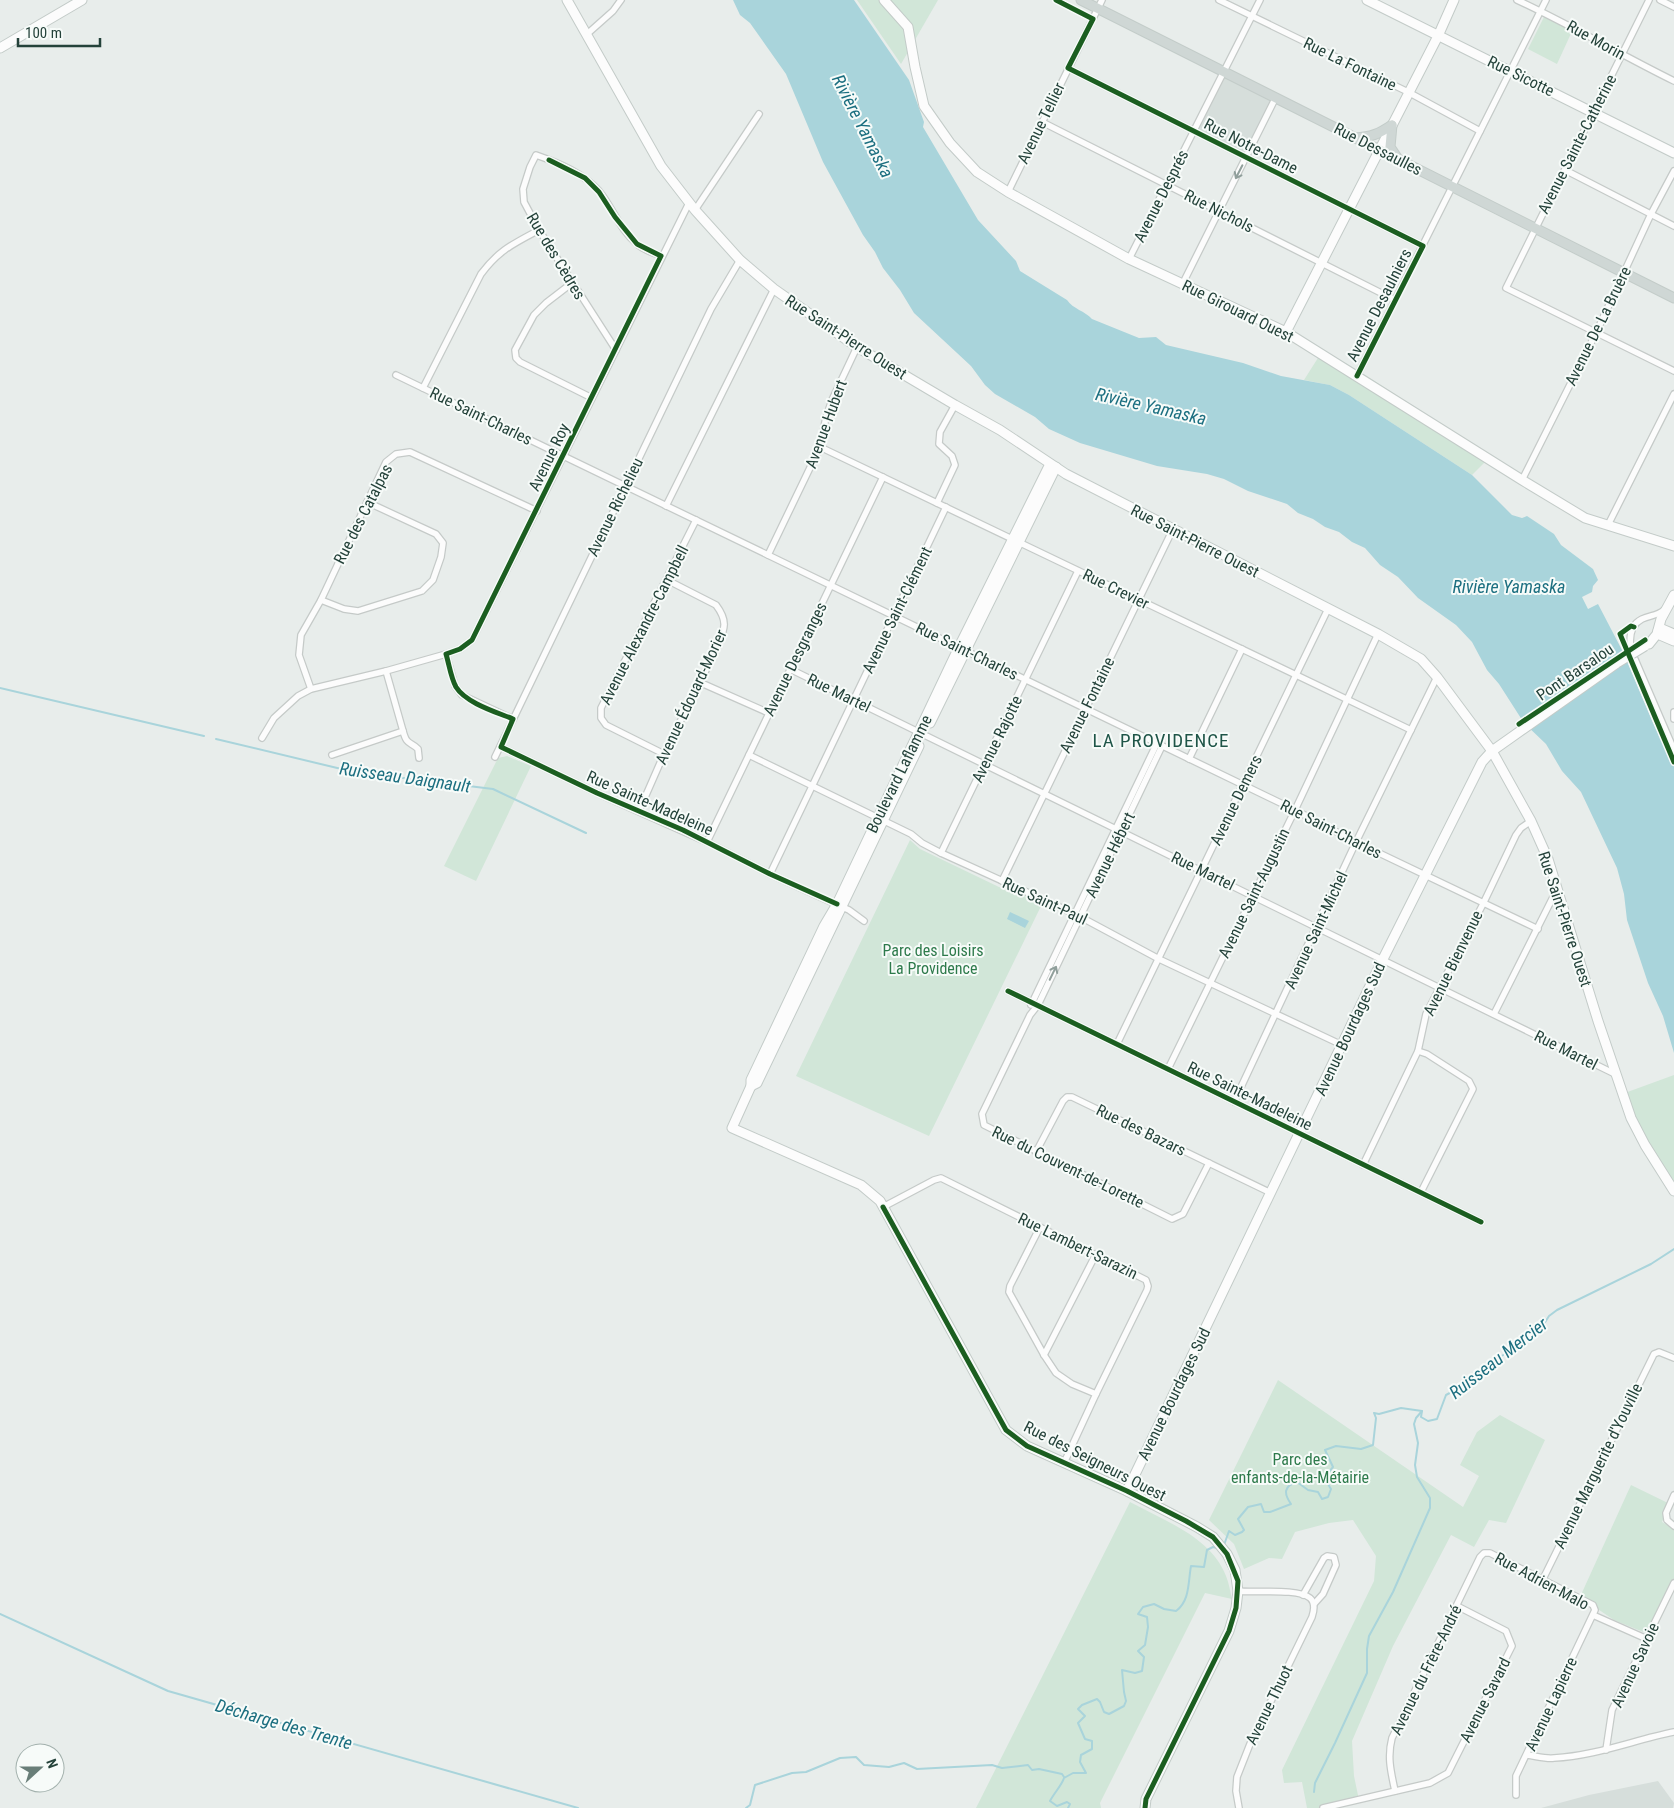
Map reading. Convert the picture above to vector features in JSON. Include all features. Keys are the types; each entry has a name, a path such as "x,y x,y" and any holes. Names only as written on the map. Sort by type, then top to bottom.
{"main road":[{"name":"Rue Dessaulles","path":"1081,0 1100,4 1224,72 1674,298"},
{"path":"1355,138 1371,137 1392,125"},
{"path":"1392,125 1390,148 1402,162"}],"street":[{"path":"0,48 82,0"},
{"name":"Rue Saint-Pierre Ouest","path":"568,0 661,166 692,206 740,260 774,289 857,347 1000,430 1053,466 1378,634 1421,659 1438,677 1492,751 1548,859 1615,1074 1631,1118 1645,1145 1674,1191"},
{"path":"586,35 613,11 621,0"},
{"name":"Rue Girouard Ouest","path":"884,0 908,28 924,106 950,143 977,172 1008,192 1129,259 1286,332 1585,518 1674,546"},
{"name":"Rue La Fontaine","path":"1219,0 1408,92 1480,131"},
{"name":"Avenue Després","path":"1129,259 1260,0"},
{"name":"Rue Sicotte","path":"1367,0 1674,152"},
{"path":"1286,332 1438,36 1454,0"},
{"name":"Rue Morin","path":"1517,0 1674,81"},
{"name":"Avenue Desaulniers","path":"1357,376 1546,0"},
{"name":"Avenue Sainte-Catherine","path":"1596,332 1506,288 1649,0"},
{"path":"1660,0 1674,7"},
{"name":"Avenue Tellier","path":"1008,192 1100,4"},
{"name":"Rue Notre-Dame","path":"1068,68 1423,246"},
{"path":"1183,283 1276,97"},
{"name":"Avenue Roy","path":"262,738 274,718 298,696 311,689 446,654 460,649 472,640 661,256 692,206 759,114"},
{"name":"Rue Nichols","path":"1042,122 1396,300"},
{"name":"Rue des Cèdres","path":"616,350 538,230 524,202 524,189 530,166 536,155 559,163 585,178 599,192 615,217 637,244 661,256"},
{"path":"1565,170 1674,226"},
{"name":"Avenue De La Bruère","path":"1522,480 1596,332 1651,214 1674,171"},
{"path":"423,388 481,274 492,258 538,230"},
{"name":"Avenue Richelieu","path":"496,757 711,309 740,260"},
{"path":"572,284 546,302 534,315 515,350 516,358 520,362 592,398"},
{"path":"666,506 774,289"},
{"path":"1596,332 1674,371"},
{"name":"Avenue Hubert","path":"768,555 820,447 826,417 832,400 857,347"},
{"name":"Rue Saint-Charles","path":"396,375 1160,744 1425,876 1538,929"},
{"path":"1608,525 1674,394"},
{"path":"937,503 954,465 952,456 939,444 940,432 955,405"},
{"name":"Rue Crevier","path":"820,447 1411,730"},
{"name":"Rue des Catalpas","path":"311,689 299,656 301,635 321,600 386,462 396,454 410,452 537,511"},
{"name":"Boulevard Laflamme","path":"732,1128 751,1086 757,1083 962,649 1053,466"},
{"name":"Avenue Desgranges","path":"707,842 883,477"},
{"path":"321,600 344,609 358,611 422,591 433,580 443,543 436,534 367,502"},
{"name":"Avenue Saint-Clément","path":"770,874 946,507"},
{"name":"Avenue Alexandre-Campbell","path":"664,754 606,725 601,718 601,708 696,520"},
{"name":"Avenue Fontaine","path":"1002,881 1173,529"},
{"name":"Avenue Rajotte","path":"941,853 1078,571"},
{"name":"Avenue Édouard-Morier","path":"639,811 664,754 718,646 725,627 716,605 667,580"},
{"path":"1665,636 1674,595"},
{"path":"1671,607 1659,614 1641,619 1632,630 1629,638 1631,650 1674,750"},
{"name":"Avenue Demers","path":"1117,1044 1328,609"},
{"name":"Avenue Saint-Augustin","path":"1168,1069 1295,810 1378,634"},
{"name":"Pont Barsalou","path":"1509,739 1617,663 1647,645 1654,638 1665,636"},
{"path":"1189,759 1242,649"},
{"path":"446,654 455,686 462,695 513,720"},
{"name":"Rue Martel","path":"790,668 1615,1074"},
{"path":"386,671 405,740 418,749 419,758"},
{"name":"Avenue Saint-Michel","path":"1234,1102 1356,842 1438,677"},
{"path":"699,682 769,713"},
{"path":"1674,712 1674,719"},
{"path":"332,755 403,731"},
{"name":"Avenue Bourdages Sud","path":"1128,1491 1383,959 1482,762 1492,751 1509,739"},
{"name":"Avenue Hébert","path":"1030,1015 1038,1005 1078,915 1160,744"},
{"name":"Rue Sainte-Madeleine","path":"501,747 849,910 864,921"},
{"name":"Rue Saint-Paul","path":"748,755 910,834 941,853 1078,915 1159,959 1342,1046"},
{"name":"Avenue Bienvenue","path":"1363,1165 1418,1051 1426,1014 1439,987 1483,904 1516,835 1521,828 1530,822"},
{"path":"1494,1014 1554,895 1559,892"},
{"name":"Avenue Hébert","path":"1030,1015 1031,1002 1078,915"},
{"name":"Rue Sainte-Madeleine","path":"1008,991 1481,1222"},
{"name":"Rue du Couvent-de-Lorette","path":"1030,1015 982,1114 984,1125 1172,1219 1183,1214 1209,1163"},
{"path":"1418,1051 1427,1054 1470,1081 1472,1090 1421,1192"},
{"name":"Rue des Bazars","path":"1036,1152 1063,1101 1068,1097 1072,1097 1271,1193"},
{"name":"Rue des Seigneurs Ouest","path":"732,1128 861,1185 876,1196 1006,1430 1027,1446 1128,1491 1197,1527 1213,1537 1228,1554 1235,1570 1238,1591 1236,1608 1229,1631 1146,1799 1144,1808"},
{"name":"Rue Lambert-Sarazin","path":"883,1206 934,1180 942,1178 1146,1280 1148,1286 1064,1463"},
{"path":"1040,1227 1009,1288 1009,1292 1044,1355 1056,1372 1072,1384 1096,1394"},
{"path":"1044,1355 1096,1254"},
{"name":"Avenue Marguerite d'Youville","path":"1543,1579 1654,1354 1659,1352 1674,1358"},
{"path":"1674,1495 1666,1513 1666,1520 1674,1526"},
{"name":"Rue Adrien-Malo","path":"1484,1553 1490,1553 1593,1605 1595,1610 1593,1615 1647,1640"},
{"name":"Avenue du Frère-André","path":"1395,1791 1389,1765 1389,1750 1392,1738 1480,1557 1484,1553"},
{"name":"Avenue Thuot","path":"1239,1808 1236,1791 1237,1777 1250,1744 1312,1617 1314,1604 1323,1594 1336,1566 1334,1557 1327,1556 1324,1558 1304,1596"},
{"name":"Avenue Savoie","path":"1606,1750 1612,1710 1674,1586"},
{"path":"1238,1591 1290,1592 1310,1598 1314,1604"},
{"name":"Avenue Savard","path":"1395,1791 1430,1783 1448,1773 1512,1646 1506,1632 1457,1606"},
{"name":"Avenue Lapierre","path":"1516,1795 1516,1776 1593,1615"},
{"path":"1527,1755 1552,1758 1606,1750 1643,1738 1674,1732"},
{"path":"1323,1808 1395,1791"}],"shaded area":[{"path":"1224,72 1276,97 1246,157 1194,131"},
{"path":"1658,1781 1674,1803 1673,1808 1541,1808 1589,1795"}],"green space":[{"path":"857,0 938,0 901,64"},
{"path":"1546,13 1574,27 1557,64 1528,49"},
{"path":"1323,350 1491,456 1472,475 1349,395 1330,385 1304,380"},
{"path":"507,756 531,766 476,881 444,866 498,758"},
{"name":"Parc des Loisirs La Providence","path":"910,840 920,849 999,887 1016,891 1042,904 929,1136 796,1076"},
{"path":"1674,1075 1674,1191 1622,1094"},
{"name":"Parc des enfants-de-la-Métairie","path":"1278,1380 1463,1507 1479,1476 1460,1465 1477,1432 1500,1415 1545,1440 1506,1523 1489,1520 1474,1547 1451,1535 1393,1646 1352,1741 1354,1776 1359,1800 1323,1808 1307,1808 1302,1782 1284,1783 1282,1770 1374,1581 1376,1556 1353,1520 1329,1523 1295,1532 1282,1559 1269,1558 1244,1569 1234,1544 1209,1520"},
{"path":"1631,1485 1670,1504 1662,1522 1674,1529 1674,1586 1653,1636 1614,1620 1580,1597"},
{"path":"1130,1502 1186,1531 1210,1551 1219,1562 1226,1576 1232,1599 1205,1593 1100,1803 1101,1808 976,1808"}],"water":[{"name":"Rivière Yamaska","path":"733,0 854,0 909,80 924,122 923,127 978,220 1016,261 1020,271 1067,300 1072,306 1092,319 1139,338 1156,337 1166,345 1243,363 1281,376 1330,385 1349,395 1472,475 1512,515 1522,518 1527,516 1554,534 1561,545 1593,569 1598,580 1593,586 1592,592 1582,597 1588,609 1598,604 1623,652 1653,723 1674,766 1674,1053 1663,1016 1648,983 1627,920 1624,894 1617,868 1581,792 1562,771 1546,744 1524,723 1499,684 1487,670 1472,642 1456,625 1418,598 1398,577 1380,565 1365,548 1352,542 1339,532 1298,513 1287,504 1248,491 1224,479 1207,474 1157,466 1080,443 1049,429 1035,417 995,394 985,385 971,366 914,313 900,290 883,268 823,162 786,74 750,23 740,15"},
{"path":"1010,912 1029,921 1025,928 1007,919"}],"waterway":[{"name":"Ruisseau Daignault","path":"0,688 204,736"},
{"name":"Ruisseau Daignault","path":"216,739 354,772 493,789 586,833"},
{"name":"Ruisseau Mercier","path":"1224,1545 1229,1531 1235,1535 1244,1530 1238,1519 1248,1507 1261,1504 1264,1512 1270,1512 1291,1504 1286,1491 1292,1484 1297,1482 1308,1490 1318,1492 1322,1499 1328,1497 1331,1489 1327,1478 1333,1467 1325,1450 1336,1446 1361,1449 1373,1445 1376,1418 1374,1413 1379,1414 1401,1408 1422,1411 1421,1417 1428,1421 1437,1419 1446,1395 1459,1388 1489,1363 1505,1354 1516,1342 1542,1327 1549,1316 1557,1310 1651,1264 1674,1249"},
{"path":"1314,1792 1315,1783 1367,1673 1369,1636 1393,1592 1430,1508 1430,1498 1417,1477 1415,1465 1418,1443 1414,1424 1422,1411"},
{"name":"Ruisseau Mercier","path":"1068,1808 1070,1804 1067,1802 1057,1806 1050,1801 1064,1778 1073,1773 1086,1773 1080,1762 1081,1755 1092,1749 1092,1741 1085,1739 1078,1723 1085,1716 1078,1709 1082,1705 1097,1699 1104,1712 1109,1714 1124,1706 1126,1701 1122,1670 1135,1673 1142,1671 1144,1657 1138,1651 1145,1645 1148,1627 1147,1617 1138,1614 1143,1607 1154,1604 1164,1609 1176,1611 1181,1607 1189,1585 1191,1566 1204,1567 1207,1550 1213,1547 1217,1548"},
{"name":"Décharge des Trente","path":"0,1614 168,1691 578,1808"},
{"name":"Décharge des Trente","path":"746,1808 750,1805 755,1785 792,1773 806,1772 840,1758 856,1757 864,1765 889,1767 904,1763 917,1769 992,1765 1002,1768 1028,1765 1032,1770 1039,1769 1062,1774 1064,1777"}],"cycle path":[{"path":"1056,0 1093,19 1068,68 1423,246 1357,376"},
{"path":"549,160 585,178 599,192 615,217 637,244 661,256 472,640 460,649 446,654 454,683 467,698 513,719 501,747 597,793 683,830 770,874 837,904"},
{"path":"1634,627 1631,626 1620,634 1674,762"},
{"path":"1519,724 1645,640"},
{"path":"1008,991 1481,1222"},
{"path":"883,1207 1006,1430 1027,1446 1127,1491 1186,1521 1213,1537 1227,1554 1238,1581 1236,1608 1229,1631 1146,1799 1145,1808"}],"district":[{"name":"LA PROVIDENCE","path":"1161,740"}]}
